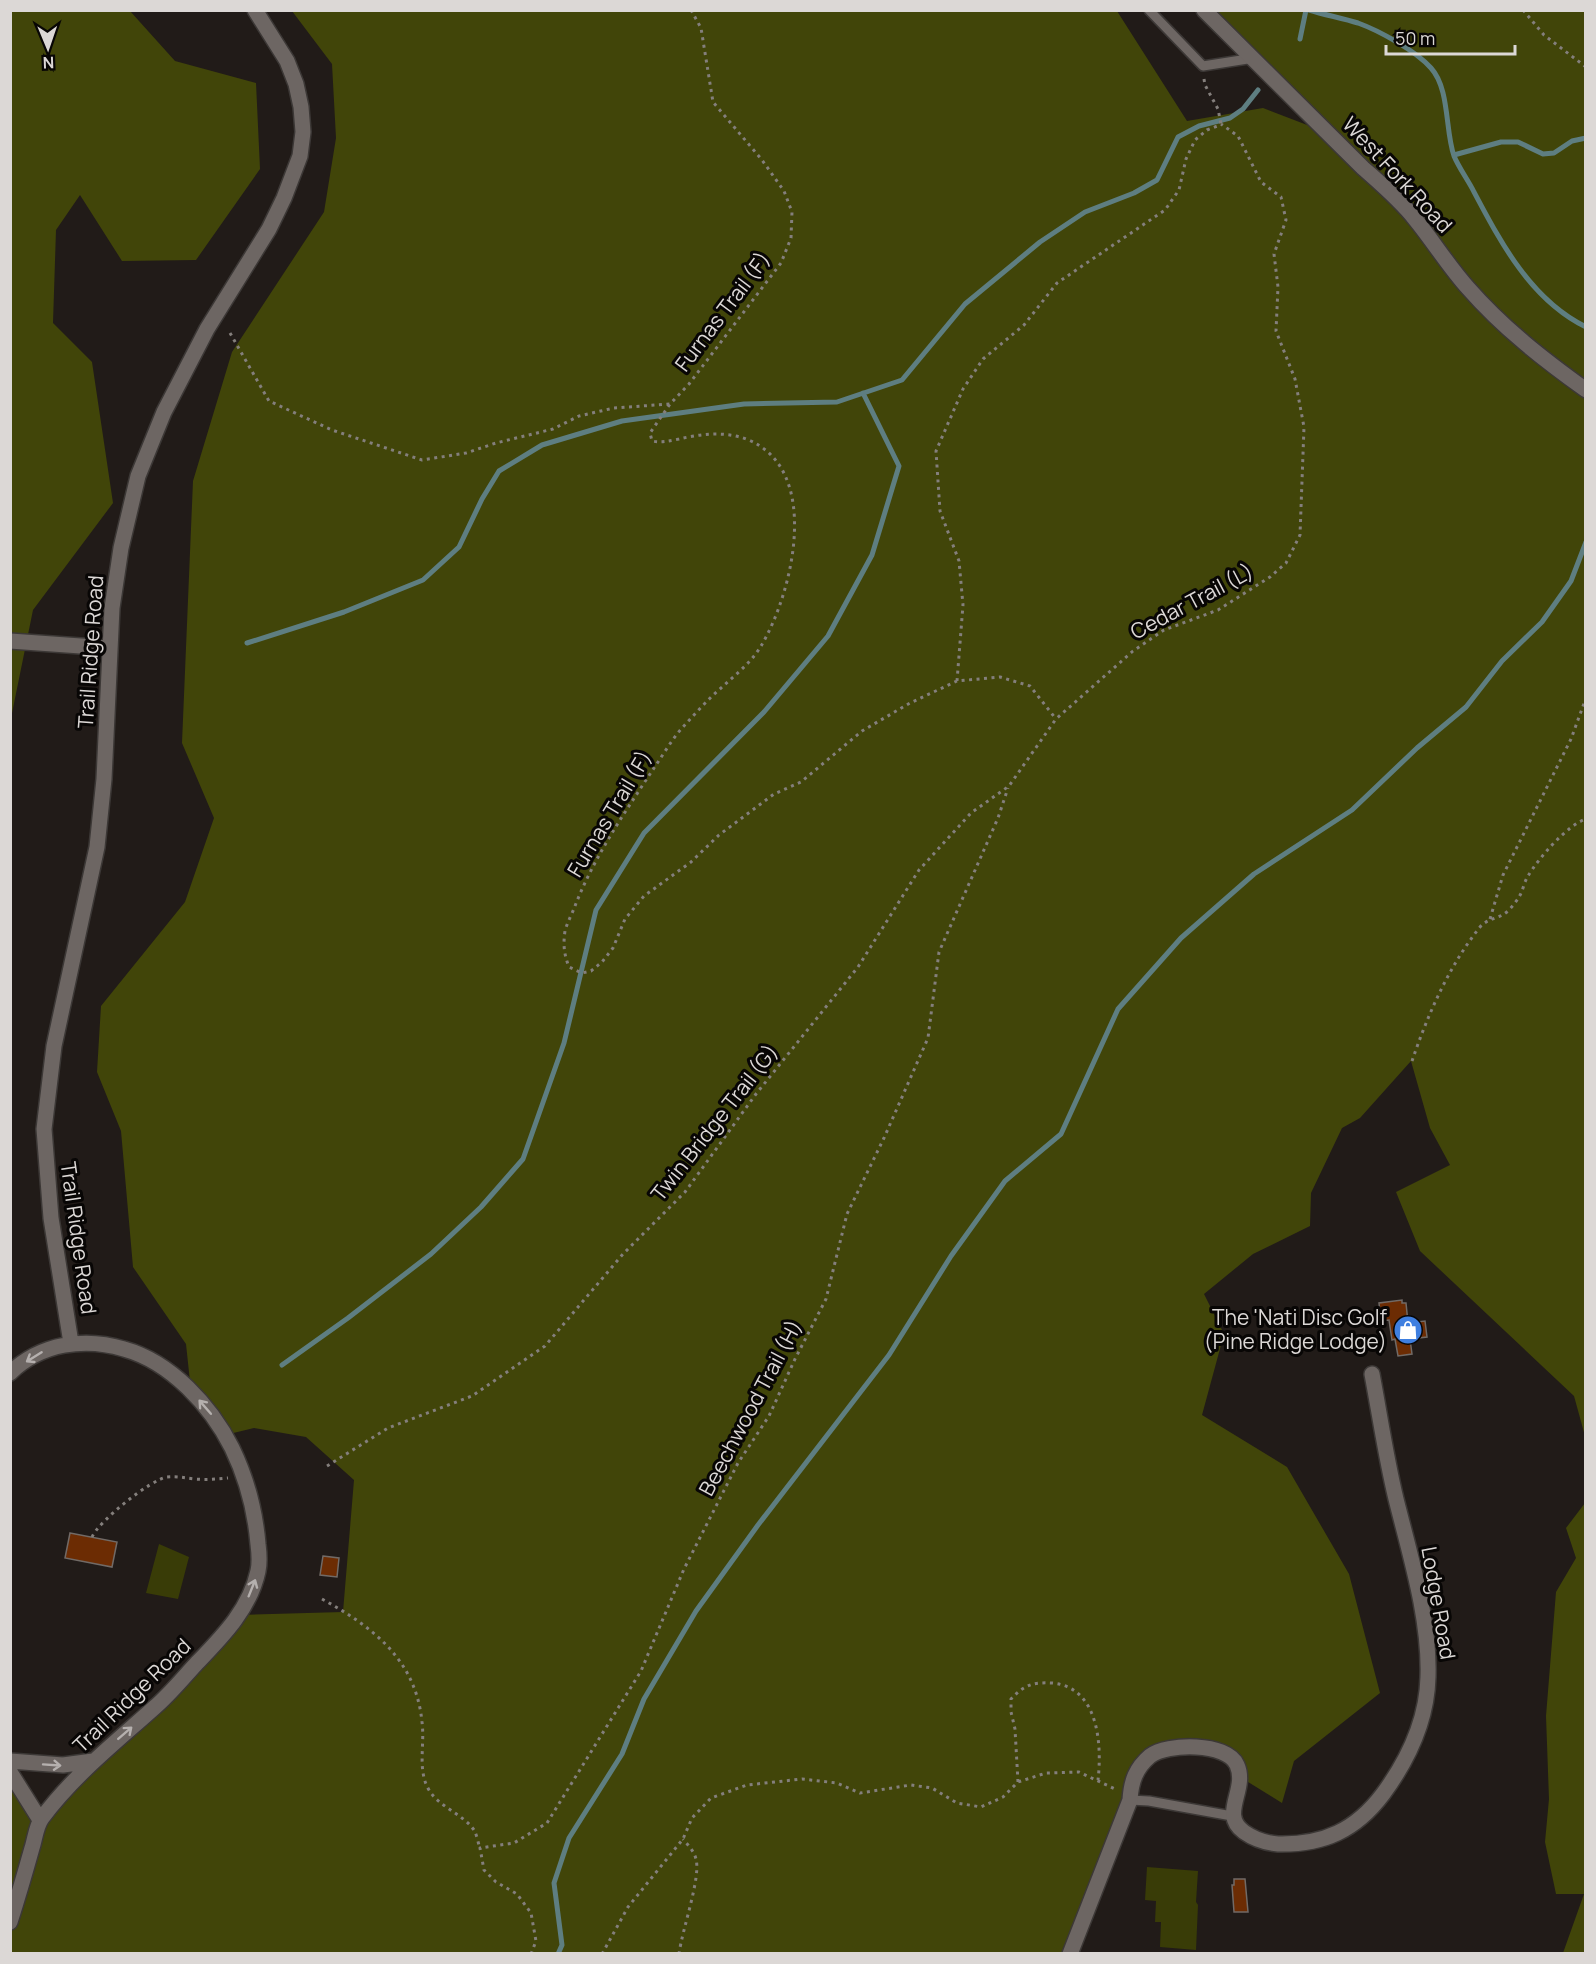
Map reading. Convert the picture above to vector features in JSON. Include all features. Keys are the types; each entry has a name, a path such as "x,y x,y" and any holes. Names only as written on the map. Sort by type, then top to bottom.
{"street":[{"name":"Trail Ridge Road","path":"71,1343 51,1218 44,1129 54,1046 97,847 104,779 112,608 121,548 138,476 164,412 207,329 269,229 300,156 303,132 296,84 287,61 255,10"},
{"name":"West Fork Road","path":"1204,10 1414,217 1467,287 1500,322 1537,355 1586,390"},
{"path":"10,641 109,648"},
{"name":"Trail Ridge Road","path":"10,1373 41,1352 71,1343 87,1342 132,1351 173,1375 212,1415 225,1435 251,1496 259,1553 259,1570 243,1608 224,1635 158,1705 93,1761 40,1820 10,1922"},
{"name":"Lodge Road","path":"1232,1816 1237,1826 1252,1838 1275,1844 1299,1844 1322,1840 1347,1830 1371,1809 1396,1776 1408,1755 1420,1725 1426,1701 1428,1677 1425,1630 1387,1458 1372,1374"},
{"path":"1070,1953 1130,1800 1131,1782 1141,1764 1155,1752 1181,1747 1206,1748 1226,1753 1237,1763 1240,1777 1232,1816"},
{"path":"10,1761 63,1765 93,1761"},
{"path":"10,1772 40,1820"}],"lane":[{"path":"1149,10 1203,66 1254,58"},
{"path":"1130,1800 1149,1801 1232,1816"}],"path":[{"name":"Furnas Trail (F)","path":"691,10 701,28 713,102 762,160 784,191 792,212 791,238 781,263 689,384 669,404 650,433 652,441 662,443 700,435 726,434 747,439 766,450 787,476 794,507 792,553 788,581 776,615 761,646 745,666 680,729 585,879 566,930 563,951 569,967 582,973 591,971 613,948 625,919 644,896 691,862 719,835 774,794 801,782 862,731 910,703 957,681 1000,677 1030,686 1056,719"},
{"path":"1523,10 1544,35 1586,67"},
{"path":"957,681 963,604 962,583 959,561 940,511 936,452 963,388 983,359 1024,325 1057,283 1165,210 1179,190 1186,159 1195,140 1207,130 1221,124 1218,109 1205,86 1203,66"},
{"name":"Cedar Trail (L)","path":"1056,719 1133,651 1156,635 1218,610 1270,578 1286,563 1300,535 1304,427 1295,379 1276,331 1278,286 1274,254 1286,220 1281,197 1261,182 1238,136 1221,124"},
{"path":"230,333 269,401 342,434 422,460 466,453 553,429 579,416 614,408 669,404"},
{"path":"1490,919 1503,875 1571,739 1586,698"},
{"name":"Twin Bridge Trail (G)","path":"327,1466 388,1428 472,1396 544,1346 623,1254 685,1192 756,1094 858,967 919,870 971,813 1009,786 1056,719"},
{"name":"Beechwood Trail (H)","path":"480,1848 514,1843 547,1823 641,1671 684,1569 738,1463 769,1416 826,1299 847,1214 884,1138 928,1038 939,952 998,818 1009,786"},
{"path":"1412,1061 1427,1017 1458,958 1482,925 1504,914 1520,897 1535,865 1576,822 1586,819"},
{"path":"92,1537 104,1522 143,1490 164,1478 178,1476 213,1480 244,1476"},
{"path":"322,1599 354,1616 380,1637 408,1672 416,1692 422,1722 422,1772 430,1791 474,1830 484,1870 496,1882 517,1894 531,1913 536,1941 531,1953"},
{"path":"1018,1782 1011,1699 1022,1687 1035,1682 1058,1684 1071,1688 1086,1703 1098,1730 1101,1755 1098,1780"},
{"path":"603,1953 628,1907 683,1839 692,1818 711,1797 747,1785 802,1779 837,1783 860,1793 911,1785 932,1788 957,1803 981,1807 1003,1797 1018,1782 1046,1773 1078,1772 1098,1780 1130,1800"},
{"path":"679,1953 694,1886 696,1860 683,1839"}],"shaded area":[{"path":"159,1544 189,1557 178,1599 146,1593"},
{"path":"1147,1867 1198,1871 1196,1950 1160,1947 1161,1922 1155,1922 1156,1901 1145,1900"}],"green space":[{"path":"11,11 130,11 175,61 256,83 260,169 196,260 122,261 80,195 56,230 53,323 92,362 113,503 33,610 11,718"},
{"path":"292,11 1117,11 1187,121 1263,108 1328,133 1204,11 1585,11 1585,1436 1574,1396 1420,1251 1396,1192 1450,1165 1430,1128 1411,1061 1360,1118 1342,1128 1311,1193 1310,1226 1253,1254 1204,1294 1224,1334 1202,1415 1287,1467 1349,1574 1380,1693 1294,1761 1282,1803 1240,1777 1237,1763 1181,1747 1141,1764 1070,1953 11,1954 10,1772 40,1820 239,1615 343,1612 354,1480 306,1437 254,1428 225,1435 191,1391 186,1344 133,1267 121,1131 97,1072 101,1006 185,902 214,818 182,743 193,481 232,352 324,212 336,138 332,64"},
{"path":"1585,1503 1585,1953 1563,1953 1584,1894 1556,1894 1545,1842 1549,1799 1546,1716 1556,1592 1576,1558 1566,1528"}],"building":[{"name":"The 'Nati Disc Golf (Pine Ridge Lodge)","path":"1402,1300 1402,1303 1406,1303 1408,1323 1425,1321 1427,1337 1410,1339 1412,1354 1398,1356 1395,1339 1392,1340 1389,1320 1381,1321 1379,1303"},
{"path":"70,1533 117,1542 112,1567 65,1558"},
{"path":"323,1556 339,1558 337,1577 320,1575"},
{"path":"1234,1879 1245,1879 1248,1912 1234,1912 1232,1885 1234,1885"}],"waterway":[{"path":"1300,39 1306,10"},
{"path":"1309,10 1358,23 1377,31 1407,48 1431,68 1437,77 1444,98 1454,156 1495,231 1519,268 1549,302 1586,327"},
{"path":"247,643 344,612 423,580 459,547 482,499 499,471 542,445 622,421 744,404 837,402 902,380 965,304 1040,242 1085,212 1134,193 1157,180 1178,137 1199,126 1230,118 1243,109 1258,90"},
{"path":"1454,155 1501,142 1518,142 1543,154 1554,153 1572,141 1586,138"},
{"path":"282,1365 431,1254 481,1207 523,1159 564,1043 596,910 644,833 764,712 828,636 872,555 899,466 863,393"},
{"path":"558,1954 562,1945 554,1883 569,1838 622,1754 644,1699 696,1611 758,1525 889,1355 951,1256 1005,1181 1061,1134 1118,1009 1181,938 1254,874 1352,810 1417,748 1466,707 1502,661 1542,622 1571,581 1586,542"}],"place":[{"name":"The 'Nati Disc Golf (Pine Ridge Lodge)","path":"1408,1330"}]}
